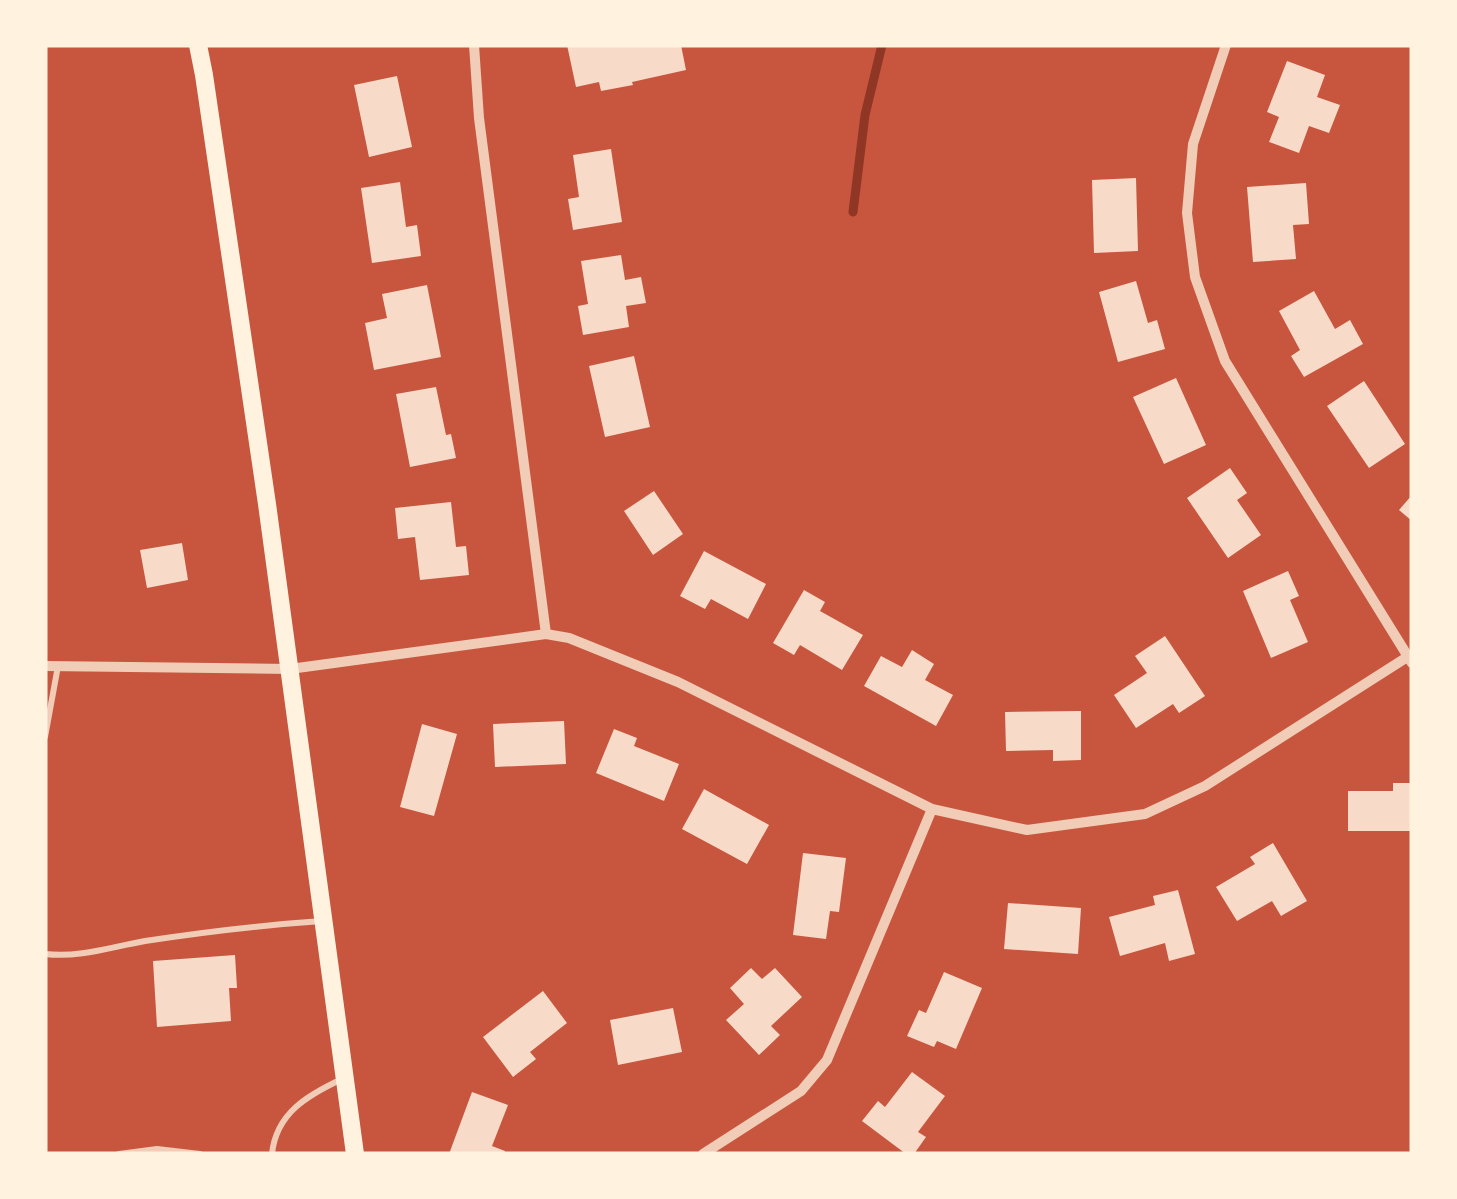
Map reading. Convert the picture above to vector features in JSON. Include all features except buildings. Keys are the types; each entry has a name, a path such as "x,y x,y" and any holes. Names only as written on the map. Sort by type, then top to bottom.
{"main road":[{"path":"198,45 290,669 355,1154"}],"street":[{"path":"474,45 478,118 546,634"},
{"path":"45,666 290,669 546,634 569,638 678,682 932,809 1027,830 1145,814 1205,786 1411,658 1224,361 1195,278 1187,213 1193,144 1226,45"},
{"path":"703,1154 800,1091 827,1060 932,809"}],"lane":[{"path":"45,737 58,666"},
{"path":"45,954 65,956 232,929 324,921"},
{"path":"272,1154 281,1124 292,1109 310,1094 344,1077"},
{"path":"120,1154 156,1149 200,1154"}],"waterway":[{"path":"853,212 865,115 882,45"}]}
